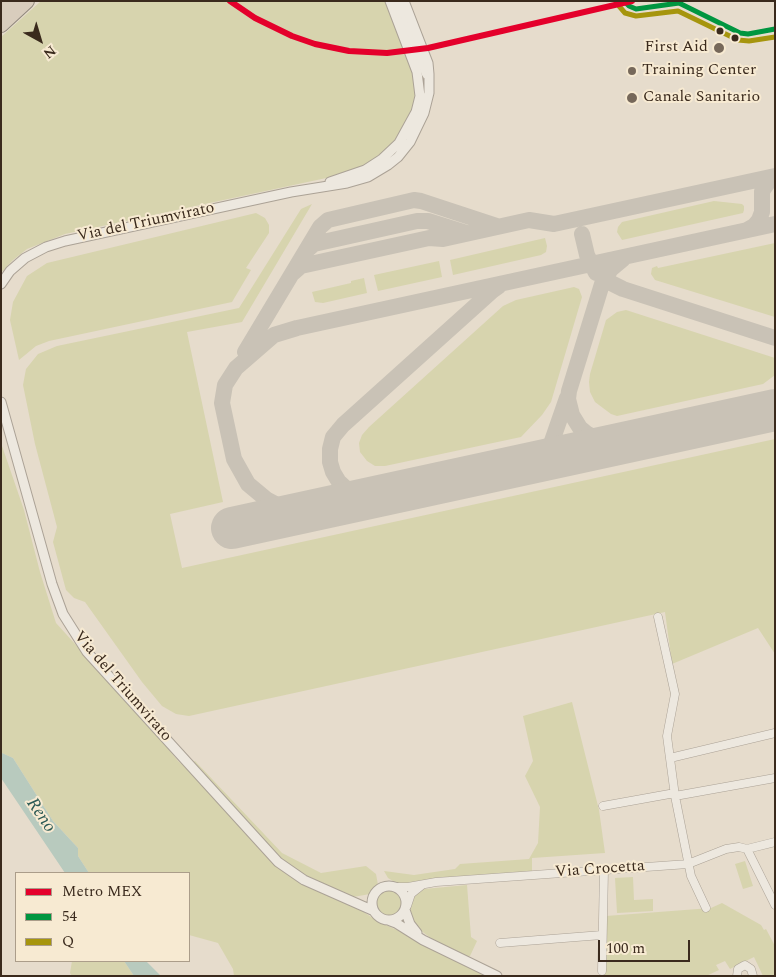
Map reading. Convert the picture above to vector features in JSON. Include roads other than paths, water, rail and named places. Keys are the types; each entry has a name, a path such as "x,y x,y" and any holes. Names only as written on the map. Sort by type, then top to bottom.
{"highway":[{"path":"1,12 24,1"},
{"path":"1,25 24,1"}],"street":[{"name":"Via del Triumvirato","path":"390,1 417,72 419,102"},
{"name":"Via del Triumvirato","path":"398,1 424,66 429,89"},
{"name":"Via del Triumvirato","path":"1,284 10,271 25,258 52,245 154,221 356,181 368,177 388,165 405,149 415,133 424,113 429,89 430,74 428,63 404,1"},
{"name":"Via del Triumvirato","path":"305,190 365,170 392,151 405,134 419,102 423,78 418,52"},
{"name":"Via del Triumvirato","path":"1,402 52,584 63,614 87,652 278,862 304,880 374,911"},
{"path":"658,617 675,694 667,736 675,794 691,876 706,908"},
{"path":"670,758 775,733"},
{"path":"603,806 775,778"},
{"name":"Via Crocetta","path":"397,887 436,882 688,864 726,850 739,847 747,849 775,842"},
{"path":"747,849 775,905"},
{"path":"602,970 604,870"},
{"path":"388,920 398,918 406,908 411,894 422,885"},
{"path":"349,901 364,899 386,886 397,887 406,897 406,908 413,929 436,946"},
{"path":"374,894 372,902 374,911 379,917 396,923 436,946 497,976"},
{"path":"500,943 602,934"},
{"path":"737,976 738,970 745,965 751,969 753,976"}],"water":[{"name":"Reno","path":"1,751 13,758 53,821 78,848 78,856 88,872 64,872 1,778"},
{"path":"125,962 147,962 161,976 134,976"}],"metro line":[{"name":"MEX","path":"230,1 255,18 292,36 315,44 349,51 387,53 428,48 632,1"}],"place":[{"name":"First Aid","path":"719,48"},
{"name":"Training Center","path":"632,71"},
{"name":"Canale Sanitario","path":"632,98"}]}
